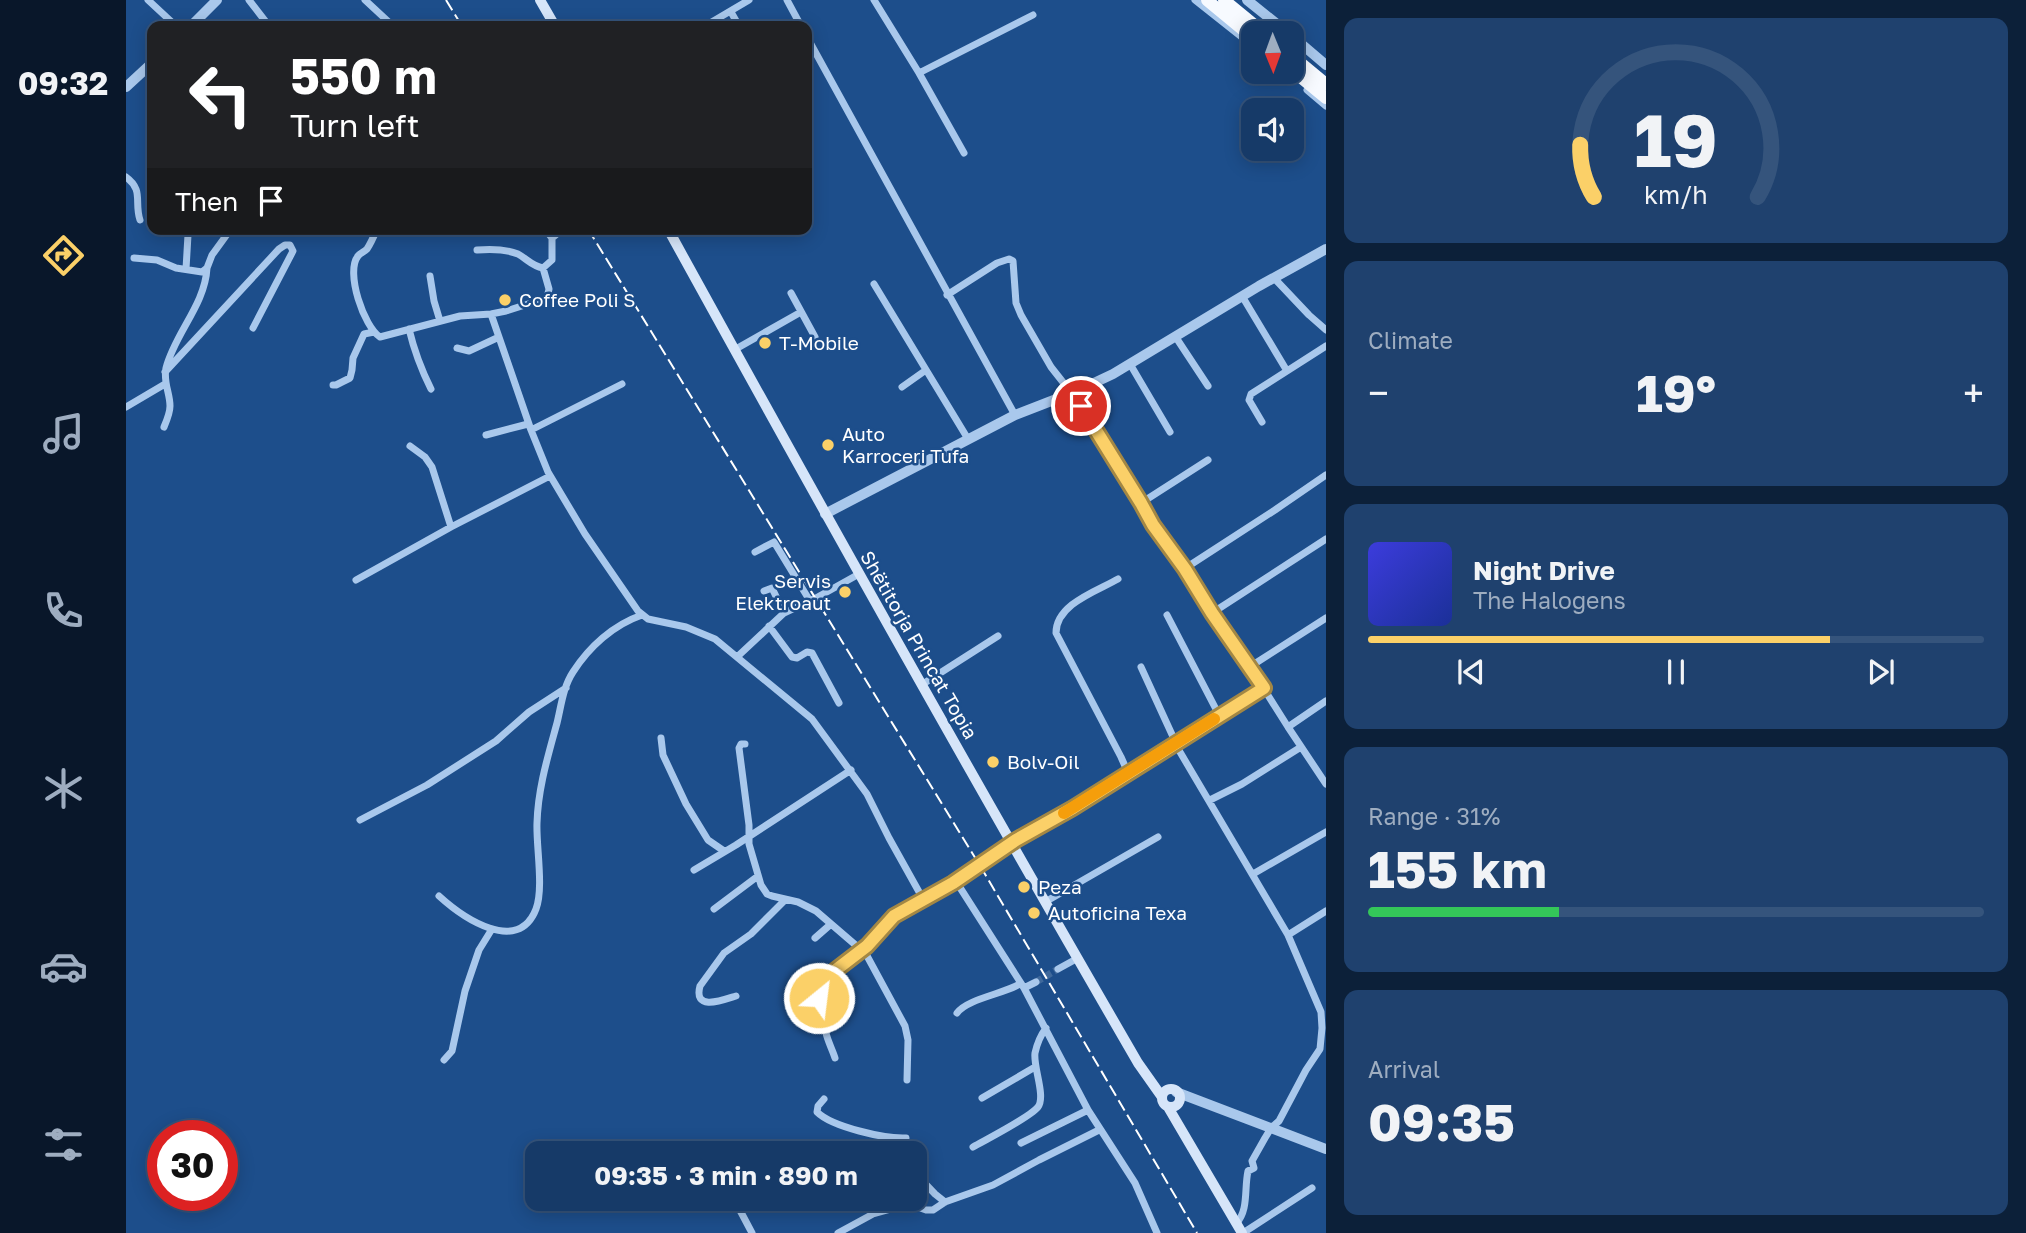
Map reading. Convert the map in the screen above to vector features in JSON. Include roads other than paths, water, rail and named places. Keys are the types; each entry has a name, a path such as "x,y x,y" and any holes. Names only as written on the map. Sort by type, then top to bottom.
{"highway":[{"path":"1207,0 1241,28"},
{"path":"1224,0 1249,21"},
{"path":"1304,66 1326,84"},
{"path":"1304,80 1326,98"}],"main road":[{"path":"540,0 552,21"},
{"name":"Shëtitorja Princat Topia","path":"671,235 825,514 1045,902 1147,1074 1172,1098"},
{"path":"1172,1098 1177,1121 1241,1230"}],"street":[{"path":"148,0 171,21"},
{"path":"196,21 218,0"},
{"path":"250,0 265,21"},
{"path":"365,0 388,21"},
{"path":"714,21 749,0"},
{"path":"787,0 798,21"},
{"path":"874,0 964,153"},
{"path":"1195,0 1241,36"},
{"path":"1248,0 1273,21"},
{"path":"731,12 736,21"},
{"path":"919,73 1033,15"},
{"path":"812,46 1015,415"},
{"path":"1304,47 1326,65"},
{"path":"126,87 147,68"},
{"path":"1299,84 1326,106"},
{"path":"126,177 135,184 137,190 136,206 140,220"},
{"path":"186,269 188,235"},
{"path":"164,427 170,408 165,372 172,349 202,292 212,256 226,235"},
{"path":"374,235 368,247 358,256 355,273 356,297 374,332 384,337 440,321 474,314 491,314 547,298 549,289 543,268"},
{"path":"477,250 510,252 535,267 543,268 552,260 550,235"},
{"path":"552,238 556,235"},
{"path":"165,372 279,249 290,245 293,251 253,328"},
{"path":"825,514 1015,415 1113,374 1326,249"},
{"path":"134,258 156,260 176,268 202,272 207,268"},
{"path":"947,295 998,263 1009,258 1013,261 1016,303 1051,367 1077,400 1153,525 1185,569 1326,784"},
{"path":"430,276 440,321"},
{"path":"1274,278 1326,330"},
{"path":"874,284 968,439"},
{"path":"791,293 815,337"},
{"path":"1242,296 1287,371"},
{"path":"734,350 801,313"},
{"path":"491,314 550,476 584,534 642,615 654,621 676,624 707,635 812,719 867,794 923,899"},
{"path":"409,329 418,360 431,389"},
{"path":"333,385 350,378 353,358 364,334 374,332"},
{"path":"457,348 469,351 499,337"},
{"path":"1175,337 1208,387"},
{"path":"1262,422 1249,397 1251,394 1326,346"},
{"path":"1130,365 1170,432"},
{"path":"902,387 926,370"},
{"path":"126,407 165,384"},
{"path":"486,435 530,427 622,384"},
{"path":"410,446 425,457 432,467 451,527"},
{"path":"1141,503 1208,460"},
{"path":"1185,569 1326,475"},
{"path":"356,580 550,476"},
{"path":"1212,613 1326,540"},
{"path":"755,552 774,542 810,601"},
{"path":"737,657 784,613 859,574"},
{"path":"1118,579 1070,606 1059,620 1056,633 1121,757 1125,774"},
{"path":"764,591 772,589 784,613"},
{"path":"439,896 484,927 516,931 527,924 536,909 539,888 537,820 541,782 566,688 572,674 590,651 627,620 642,615"},
{"path":"1167,615 1219,715"},
{"path":"1248,668 1326,618"},
{"path":"769,626 792,657 812,653 839,703"},
{"path":"926,682 998,636"},
{"path":"1141,667 1175,743 1288,935 1321,1012 1323,1046 1252,1161 1254,1168 1248,1171 1241,1230"},
{"path":"360,820 426,785 496,741 529,712 566,688"},
{"path":"835,1058 826,1034 824,1023 827,1018 819,998 820,988 828,975 867,946 894,916 957,883 1011,843 1073,808 1264,688"},
{"path":"1288,727 1326,701"},
{"path":"661,738 663,755 686,804 708,840 724,851"},
{"path":"745,744 741,744 739,748 749,844 758,876 767,894 807,905 862,949 879,975 905,1026 908,1040 907,1080"},
{"path":"1210,800 1242,784 1301,747"},
{"path":"694,870 851,770"},
{"path":"1253,874 1326,832"},
{"path":"1045,902 1158,837"},
{"path":"714,909 758,876"},
{"path":"957,883 1022,986 1099,1130 1135,1184 1157,1233"},
{"path":"736,996 705,1002 699,992 700,986 723,953 751,934 785,900"},
{"path":"1288,935 1326,911"},
{"path":"815,938 831,924"},
{"path":"444,1060 452,1051 465,991 479,950 492,929"},
{"path":"1058,970 1078,958"},
{"path":"957,1013 964,1006 1036,982"},
{"path":"973,1147 1038,1106 1040,1096 1035,1054 1046,1028"},
{"path":"982,1098 1035,1068"},
{"path":"1172,1098 1199,1100 1326,1149"},
{"path":"824,1099 817,1112 823,1118 869,1134 905,1138 904,1141"},
{"path":"1021,1143 1088,1110"},
{"path":"838,1233 877,1212 909,1204 929,1210 937,1208 945,1202 993,1185 1099,1130"},
{"path":"927,1185 945,1202"},
{"path":"1241,1230 1312,1188"},
{"path":"740,1211 752,1233"}],"tunnel":[{"path":"1036,982 1058,969"}],"railway":[{"path":"446,0 459,21"},
{"path":"592,235 979,864 1197,1233"}],"place":[{"name":"Coffee Poli S","path":"505,300"},
{"name":"T-Mobile","path":"765,343"},
{"name":"Auto Karroceri Tufa","path":"828,445"},
{"name":"Servis Elektroaut","path":"845,592"},
{"name":"Bolv-Oil","path":"993,762"},
{"name":"Peza","path":"1024,887"},
{"name":"Autoficina Texa","path":"1034,913"}]}
